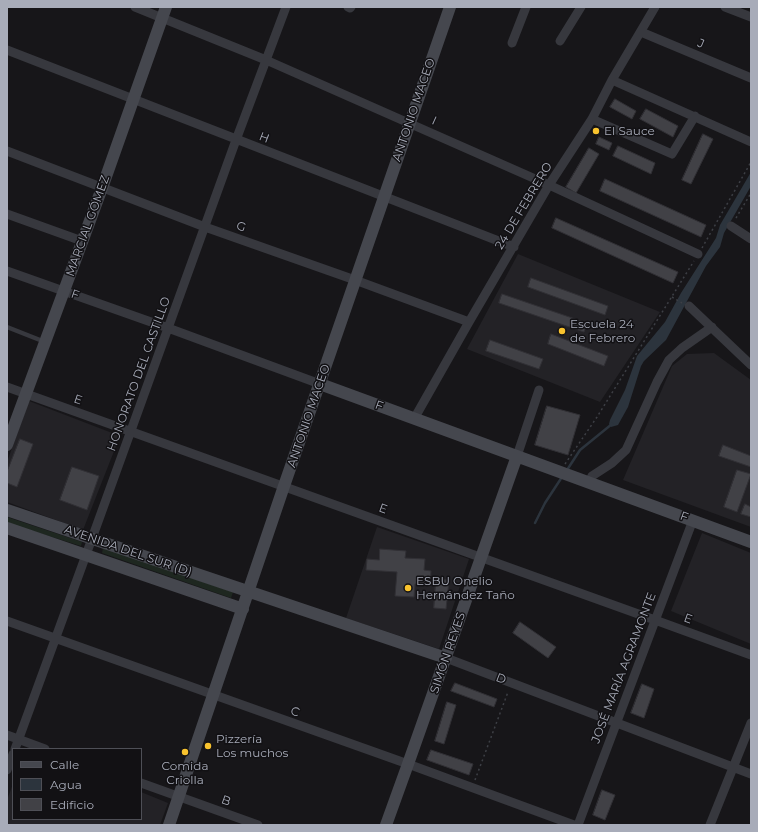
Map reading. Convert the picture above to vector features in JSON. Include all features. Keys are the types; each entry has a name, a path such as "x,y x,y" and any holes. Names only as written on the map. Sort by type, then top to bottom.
{"street":[{"name":"I","path":"135,7 164,12 266,60 549,185 698,254"},
{"name":"HONORATO DEL CASTILLO","path":"15,748 236,140 286,7"},
{"name":"ANTONIO MACEO","path":"169,825 284,486 450,7"},
{"path":"512,42 526,7"},
{"path":"560,40 581,7"},
{"name":"24 DE FEBRERO","path":"414,419 549,185 592,119 612,80 655,7"},
{"path":"725,7 751,17"},
{"name":"MARCIAL GÓMEZ","path":"7,443 102,188 164,12"},
{"name":"J","path":"641,32 751,78"},
{"name":"H","path":"7,50 133,98 384,198 514,247"},
{"path":"612,80 751,142"},
{"path":"592,119 672,154 695,116"},
{"name":"G","path":"7,152 205,227 356,280 469,322"},
{"path":"7,214 82,241"},
{"path":"731,226 751,239"},
{"name":"F","path":"7,271 558,470 751,542"},
{"path":"689,306 751,365"},
{"path":"585,481 612,463 626,450 657,382 669,360 682,348 712,327"},
{"name":"E","path":"7,387 751,655"},
{"name":"SIMÓN REYES","path":"386,825 539,390"},
{"name":"AVENIDA DEL SUR (D)","path":"7,510 249,591"},
{"name":"JOSÉ MARÍA AGRAMONTE","path":"578,825 693,520"},
{"name":"AVENIDA DEL SUR (D)","path":"7,528 243,609"},
{"name":"D","path":"249,591 446,658 751,774"},
{"name":"C","path":"7,622 408,764 574,825"},
{"path":"710,825 751,723"},
{"path":"7,735 42,748"},
{"path":"7,770 12,757"},
{"name":"B","path":"142,783 258,825"}],"lane":[{"path":"7,327 45,342"}],"path":[{"path":"558,470 566,462 597,417 698,254 751,162"},
{"path":"731,226 751,193"},
{"path":"672,297 689,306"},
{"path":"472,787 511,683"}],"shaded area":[{"name":"Escuela 24 de Febrero","path":"518,254 660,312 600,402 467,349"},
{"path":"714,353 751,380 751,527 623,480 672,366 687,354"},
{"path":"29,401 120,436 83,530 7,502 7,462"},
{"path":"7,517 82,542 81,546 7,523"},
{"name":"ESBU Onelio Hernández Taño","path":"377,527 469,559 439,649 346,618"},
{"path":"702,533 751,553 751,644 671,611"},
{"path":"103,548 233,592 231,598 102,553"},
{"path":"12,787 12,820 142,820 142,792 168,803 160,825 7,825 7,800"}],"water":[{"path":"751,172 751,186 724,233 720,247 706,266 666,340 644,361 628,407 618,425 611,427 609,424 610,420 625,390 637,356 665,322 681,293 716,238 720,225"}],"building":[{"path":"615,99 636,111 632,119 610,107"},
{"path":"646,109 678,126 673,137 640,119"},
{"path":"703,134 713,139 691,184 682,180"},
{"path":"599,137 612,143 609,150 596,144"},
{"path":"618,146 655,163 651,174 613,156"},
{"path":"589,148 599,154 576,193 566,187"},
{"path":"605,179 706,225 701,237 600,191"},
{"path":"556,218 678,272 673,283 552,228"},
{"path":"531,278 608,306 605,315 528,287"},
{"path":"502,294 587,323 584,332 499,303"},
{"path":"551,334 608,356 604,366 548,344"},
{"path":"490,340 543,359 539,369 486,351"},
{"path":"547,406 580,415 568,455 535,445"},
{"path":"20,439 33,444 17,487 7,483 7,472"},
{"path":"723,445 751,456 751,467 719,456"},
{"path":"72,467 99,476 87,510 60,500"},
{"path":"737,470 751,474 737,512 724,507"},
{"path":"745,504 751,507 751,517 741,514"},
{"path":"380,549 406,551 405,558 425,559 424,570 431,571 430,585 415,584 414,597 395,596 397,572 366,570 367,559 379,560"},
{"path":"436,579 449,580 446,609 434,608"},
{"path":"520,622 556,647 548,658 513,633"},
{"path":"455,683 497,699 494,707 451,691"},
{"path":"642,684 654,689 644,718 631,713"},
{"path":"447,702 456,705 444,744 435,741"},
{"path":"431,750 473,764 469,775 427,760"},
{"path":"602,790 615,795 605,820 593,815"}],"waterway":[{"path":"567,470 580,450 612,424"},
{"path":"535,523 545,503 562,477"}],"place":[{"name":"El Sauce","path":"596,131"},
{"name":"Escuela 24 de Febrero","path":"562,331"},
{"name":"ESBU Onelio Hernández Taño","path":"408,588"},
{"name":"Pizzería Los muchos","path":"208,746"},
{"name":"Comida Criolla","path":"185,752"}]}
